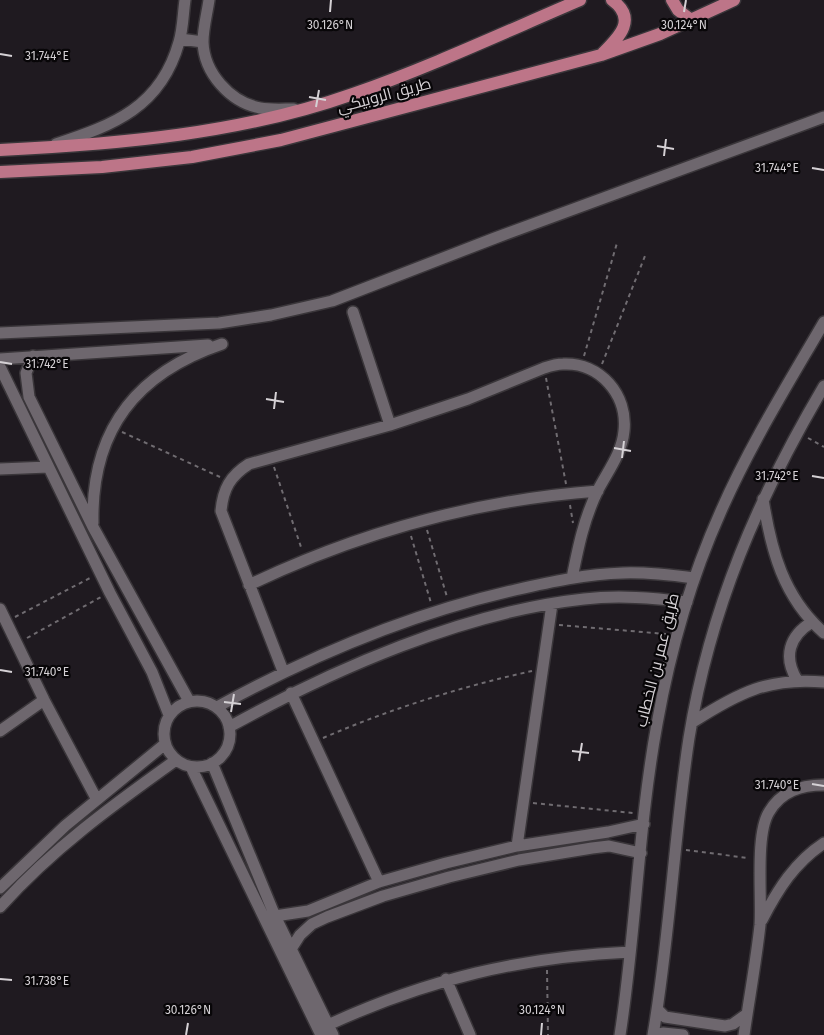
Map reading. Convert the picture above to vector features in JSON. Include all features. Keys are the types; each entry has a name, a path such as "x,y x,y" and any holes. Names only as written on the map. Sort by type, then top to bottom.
{"main road":[{"name":"طريق الروبيكي","path":"0,150 46,148 152,138 218,129 306,108 353,94 534,22 580,0"},
{"path":"601,55 623,32 625,24 620,7 612,0"},
{"path":"672,0 678,10 690,20"},
{"name":"طريق الروبيكي","path":"0,172 102,167 192,157 281,140 601,55 660,34 734,0"}],"street":[{"path":"46,148 103,128 134,110 162,78 180,40 184,0"},
{"path":"209,0 204,42 211,72 231,95 258,107 306,108"},
{"path":"180,40 204,42"},
{"path":"0,333 219,322 271,315 332,300 495,238 824,118"},
{"path":"353,312 390,425"},
{"path":"219,322 222,344"},
{"name":"طريق عمر بن الخطاب","path":"620,1035 644,819 657,724 677,635 694,578 720,511 756,440 824,322"},
{"path":"0,359 222,344"},
{"path":"93,527 96,481 103,452 113,428 133,397 153,378 183,359 222,344"},
{"path":"33,356 26,373 29,397 93,527 188,701"},
{"path":"283,671 221,511 222,496 229,482 238,471 249,464 390,425 468,398 544,368 563,364 582,366 598,373 614,388 624,409 624,431 619,452 598,491 582,534 572,578"},
{"path":"0,367 110,592 152,672 169,716"},
{"path":"683,1035 663,1033 655,1035 685,772 705,661 726,589 763,498 797,432 824,386"},
{"path":"0,469 48,467"},
{"path":"249,585 305,559 424,519 495,504 567,493 598,491"},
{"path":"763,498 773,552 786,585 812,622 824,633"},
{"path":"217,707 283,671 344,644 434,612 481,598 572,578 623,573 694,578"},
{"path":"229,726 291,693 416,641 483,620 552,604 619,597 687,602"},
{"path":"517,846 552,604"},
{"path":"0,609 44,700 97,800"},
{"path":"797,680 788,659 790,647 802,628 812,622"},
{"path":"693,722 725,701 760,687 797,680 824,682"},
{"path":"291,693 379,882"},
{"path":"0,731 44,700"},
{"path":"188,701 208,702 217,707 225,716 229,726 230,737 227,748 221,756 212,763 202,766 191,766 176,760 165,744 165,725 174,709 188,701"},
{"path":"0,888 65,826 165,744"},
{"path":"0,907 73,837 105,810 176,760"},
{"path":"212,763 275,916 330,1030 398,995 446,979 547,958 630,952"},
{"path":"191,766 321,1035"},
{"path":"744,1035 760,925 763,829 768,813 779,799 801,787 824,785"},
{"path":"275,916 308,910 379,882 446,863 517,846 608,832 644,819"},
{"path":"760,925 773,898 790,873 811,851 824,842"},
{"path":"291,949 300,935 312,924 375,899 441,879 519,860 592,848 608,846 641,853"},
{"path":"446,979 470,1035"},
{"path":"658,1010 665,1017 725,1026 741,1020 747,1014"}],"path":[{"path":"582,366 617,243"},
{"path":"598,373 645,256"},
{"path":"544,368 574,530"},
{"path":"113,428 229,482"},
{"path":"797,432 824,447"},
{"path":"270,458 305,559"},
{"path":"424,519 450,607"},
{"path":"408,524 434,612"},
{"path":"6,622 101,573"},
{"path":"16,644 110,592"},
{"path":"549,624 677,635"},
{"path":"314,742 358,723 421,700 542,668"},
{"path":"523,802 644,819"},
{"path":"676,849 762,860"},
{"path":"547,958 548,1035"}]}
